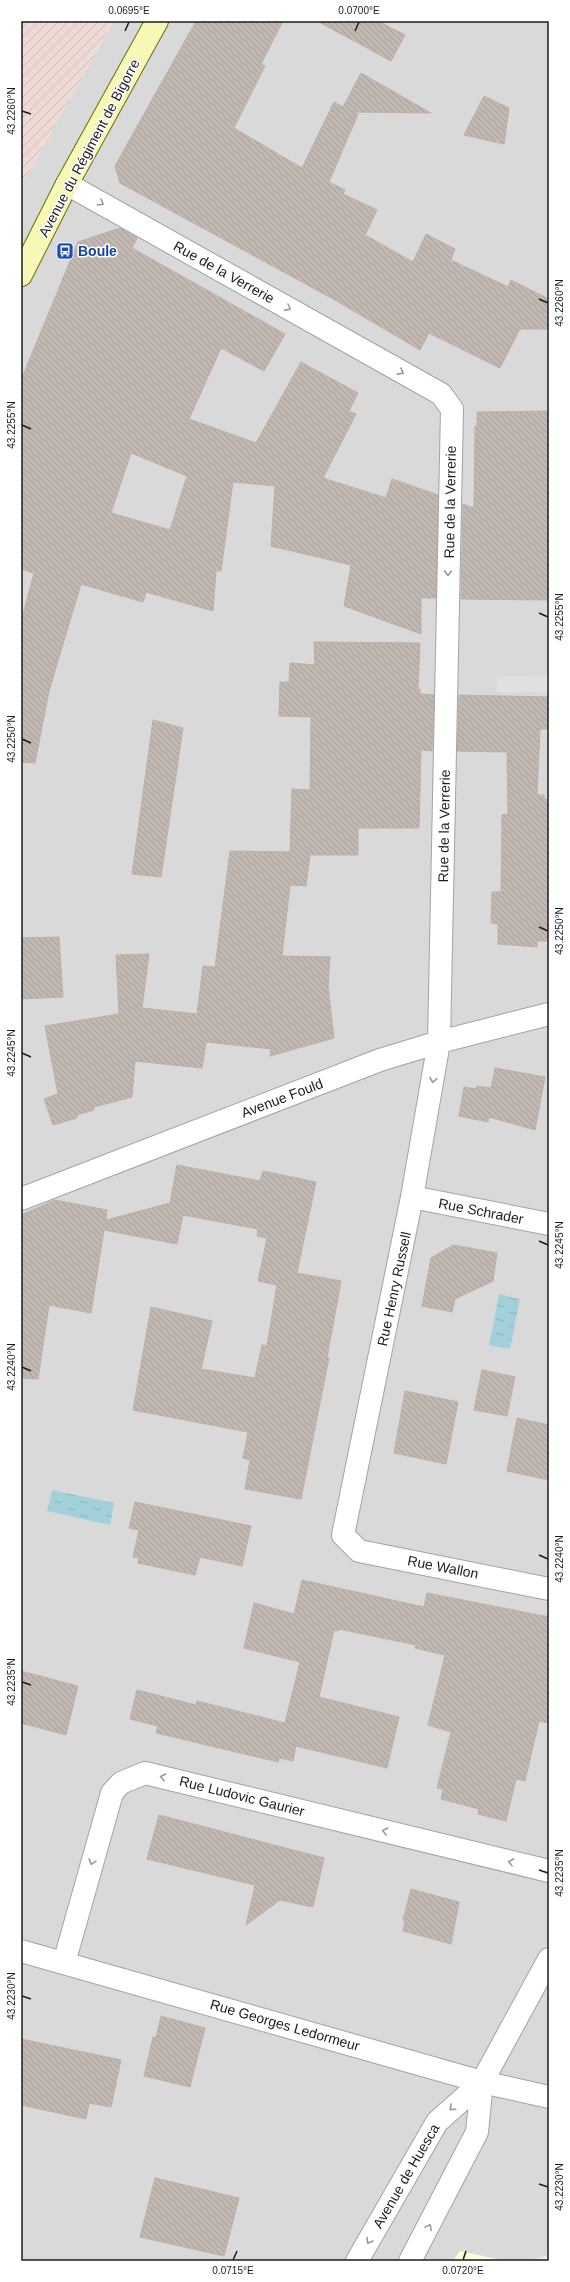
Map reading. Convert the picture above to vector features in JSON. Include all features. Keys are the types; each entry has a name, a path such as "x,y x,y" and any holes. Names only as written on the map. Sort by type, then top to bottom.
{"main road":[{"name":"Avenue du Régiment de Bigorre","path":"21,275 67,184 157,21"}],"street":[{"name":"Rue de la Verrerie","path":"67,184 441,394 452,410 439,1042"},
{"name":"Avenue Fould","path":"21,1199 380,1060 439,1042 549,1014"},
{"name":"Rue Henry Russell","path":"343,1535 412,1197 439,1042"},
{"name":"Rue Schrader","path":"412,1197 549,1224"},
{"name":"Rue Wallon","path":"343,1535 360,1551 549,1588"},
{"name":"Rue Ludovic Gaurier","path":"64,1963 112,1793 121,1783 145,1773 549,1871"},
{"name":"Rue Georges Ledormeur","path":"21,1951 482,2082 549,2097"},
{"name":"Avenue de Huesca","path":"357,2261 437,2122 482,2082 549,1959"},
{"name":"Avenue de Huesca","path":"410,2261 477,2132 482,2082"}],"shaded area":[{"path":"21,21 114,21 30,170 21,182"},
{"path":"114,21 549,21 549,2255 526,2261 505,2261 460,2251 453,2261 21,2261 21,182 30,170"},
{"path":"497,675 549,676 549,693 497,692"},
{"path":"460,2251 505,2261 453,2261"}],"water":[{"path":"499,1294 520,1299 510,1349 489,1345"},
{"path":"52,1490 114,1503 110,1525 47,1511"}],"building":[{"path":"196,21 283,21 261,64 265,66 234,128 302,168 334,102 343,107 361,73 431,113 352,112 358,114 329,182 345,190 343,194 377,210 365,235 413,262 426,234 455,249 451,260 508,287 511,280 549,299 549,329 520,329 500,368 429,333 420,350 335,300 120,183 115,166"},
{"path":"317,21 378,21 405,35 391,61"},
{"path":"484,96 509,108 504,144 464,135"},
{"path":"120,228 137,238 132,248 285,334 264,371 221,348 189,419 256,443 301,362 358,393 349,411 356,414 323,478 386,498 392,479 438,495 436,598 421,598 421,634 344,606 351,565 271,546 275,486 233,482 221,571 216,571 213,611 146,592 143,602 81,584 49,691 35,763 21,762 21,622 34,573 21,569 21,380 78,242","holes":["131,453 187,476 170,530 111,513"]},
{"path":"549,411 549,600 461,599 463,504 474,508 475,426 477,426 477,412"},
{"path":"314,642 420,643 418,690 420,689 420,694 434,695 432,751 421,750 419,828 358,828 358,855 310,855 306,886 290,885 282,956 330,957 328,985 334,1038 270,1056 271,1049 206,1042 202,1068 135,1061 132,1097 94,1107 94,1110 77,1115 77,1118 53,1125 44,1099 58,1094 45,1026 119,1014 116,955 149,954 142,1008 197,1014 203,966 215,967 230,851 290,852 292,789 310,790 311,717 279,716 280,682 289,682 290,663 315,665"},
{"path":"459,695 549,697 549,729 540,729 537,795 544,795 544,799 549,799 549,941 537,941 537,947 498,944 498,924 491,923 492,892 501,892 502,815 508,814 507,752 457,751"},
{"path":"153,720 183,728 161,877 132,874"},
{"path":"59,937 63,997 21,999 21,938"},
{"path":"495,1068 545,1077 535,1130 489,1117 488,1122 459,1116 464,1087 476,1089 477,1086 491,1088"},
{"path":"177,1165 260,1181 263,1171 316,1182 297,1273 341,1281 327,1358 329,1358 301,1499 245,1489 250,1460 243,1458 248,1432 133,1410 151,1307 212,1321 201,1369 255,1378 262,1345 267,1346 277,1285 258,1281 267,1238 257,1236 258,1229 183,1215 177,1244 104,1230 91,1313 49,1305 38,1379 21,1378 21,1215 55,1200 107,1210 106,1220 170,1203"},
{"path":"453,1245 497,1253 493,1281 455,1299 452,1312 422,1306 431,1258"},
{"path":"482,1370 515,1377 507,1416 474,1410"},
{"path":"405,1391 458,1402 446,1464 394,1453"},
{"path":"517,1418 549,1425 549,1480 507,1471"},
{"path":"135,1502 251,1526 242,1566 200,1557 195,1575 138,1563 139,1558 133,1557 139,1530 129,1528"},
{"path":"302,1580 424,1607 427,1593 549,1617 549,1723 539,1721 525,1781 516,1779 506,1821 478,1814 479,1809 441,1799 443,1789 437,1788 451,1732 428,1725 445,1655 415,1648 416,1645 339,1629 338,1631 334,1630 319,1697 399,1717 387,1768 296,1746 293,1761 279,1758 278,1762 156,1733 158,1726 130,1719 137,1690 196,1705 197,1701 285,1723 300,1662 244,1648 254,1603 294,1614"},
{"path":"21,1671 78,1686 66,1735 21,1723"},
{"path":"159,1815 324,1858 313,1907 280,1900 246,1925 255,1885 147,1859"},
{"path":"411,1889 459,1902 451,1944 403,1931 405,1921 403,1920"},
{"path":"161,2016 205,2028 190,2087 144,2076 153,2037 156,2038"},
{"path":"21,2039 121,2060 111,2107 89,2103 86,2119 21,2105"},
{"path":"155,2178 239,2198 224,2256 140,2237"}],"place":[{"name":"Boule","path":"65,251"}]}
